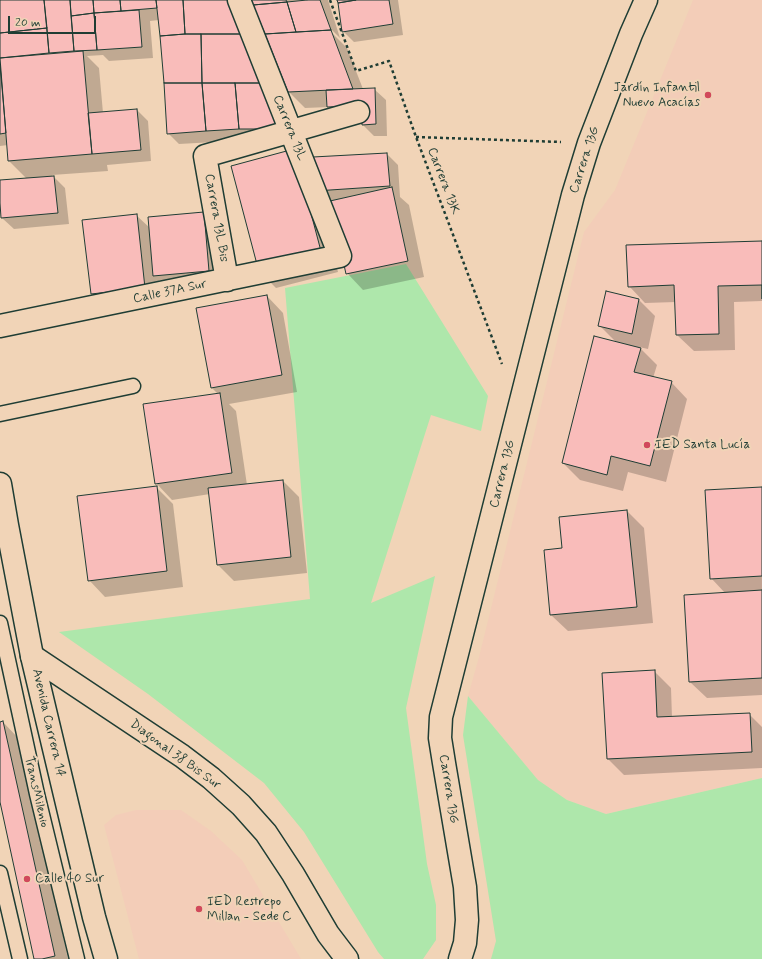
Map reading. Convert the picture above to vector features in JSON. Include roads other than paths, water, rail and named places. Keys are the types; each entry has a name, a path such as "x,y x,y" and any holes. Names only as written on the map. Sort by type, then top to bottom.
{"street":[{"name":"Carrera 13L","path":"239,0 340,256"},
{"name":"Carrera 13G","path":"460,959 465,943 467,920 465,887 440,738 441,717 573,196 589,143 631,34 646,0"},
{"path":"290,131 358,112"},
{"name":"Carrera 13L Bis","path":"227,280 205,156 290,131"},
{"name":"Calle 37A Sur","path":"0,326 340,256"},
{"name":"Avenida Carrera 14","path":"0,484 32,656 106,959"},
{"name":"Diagonal 38 Bis Sur","path":"32,656 182,756 210,778 241,806 266,833 293,874 328,934 347,959"}],"lane":[{"path":"0,414 133,386"},
{"name":"TransMilenio","path":"0,623 37,794 77,959"},
{"path":"0,873 20,959"}],"place":[{"name":"Jardín Infantil Nuevo Acacías","path":"708,95"},
{"name":"IED Santa Lucía","path":"647,445"},
{"name":"Calle 40 Sur","path":"27,879"},
{"name":"IED Restrepo Millan - Sede C","path":"199,909"}]}
